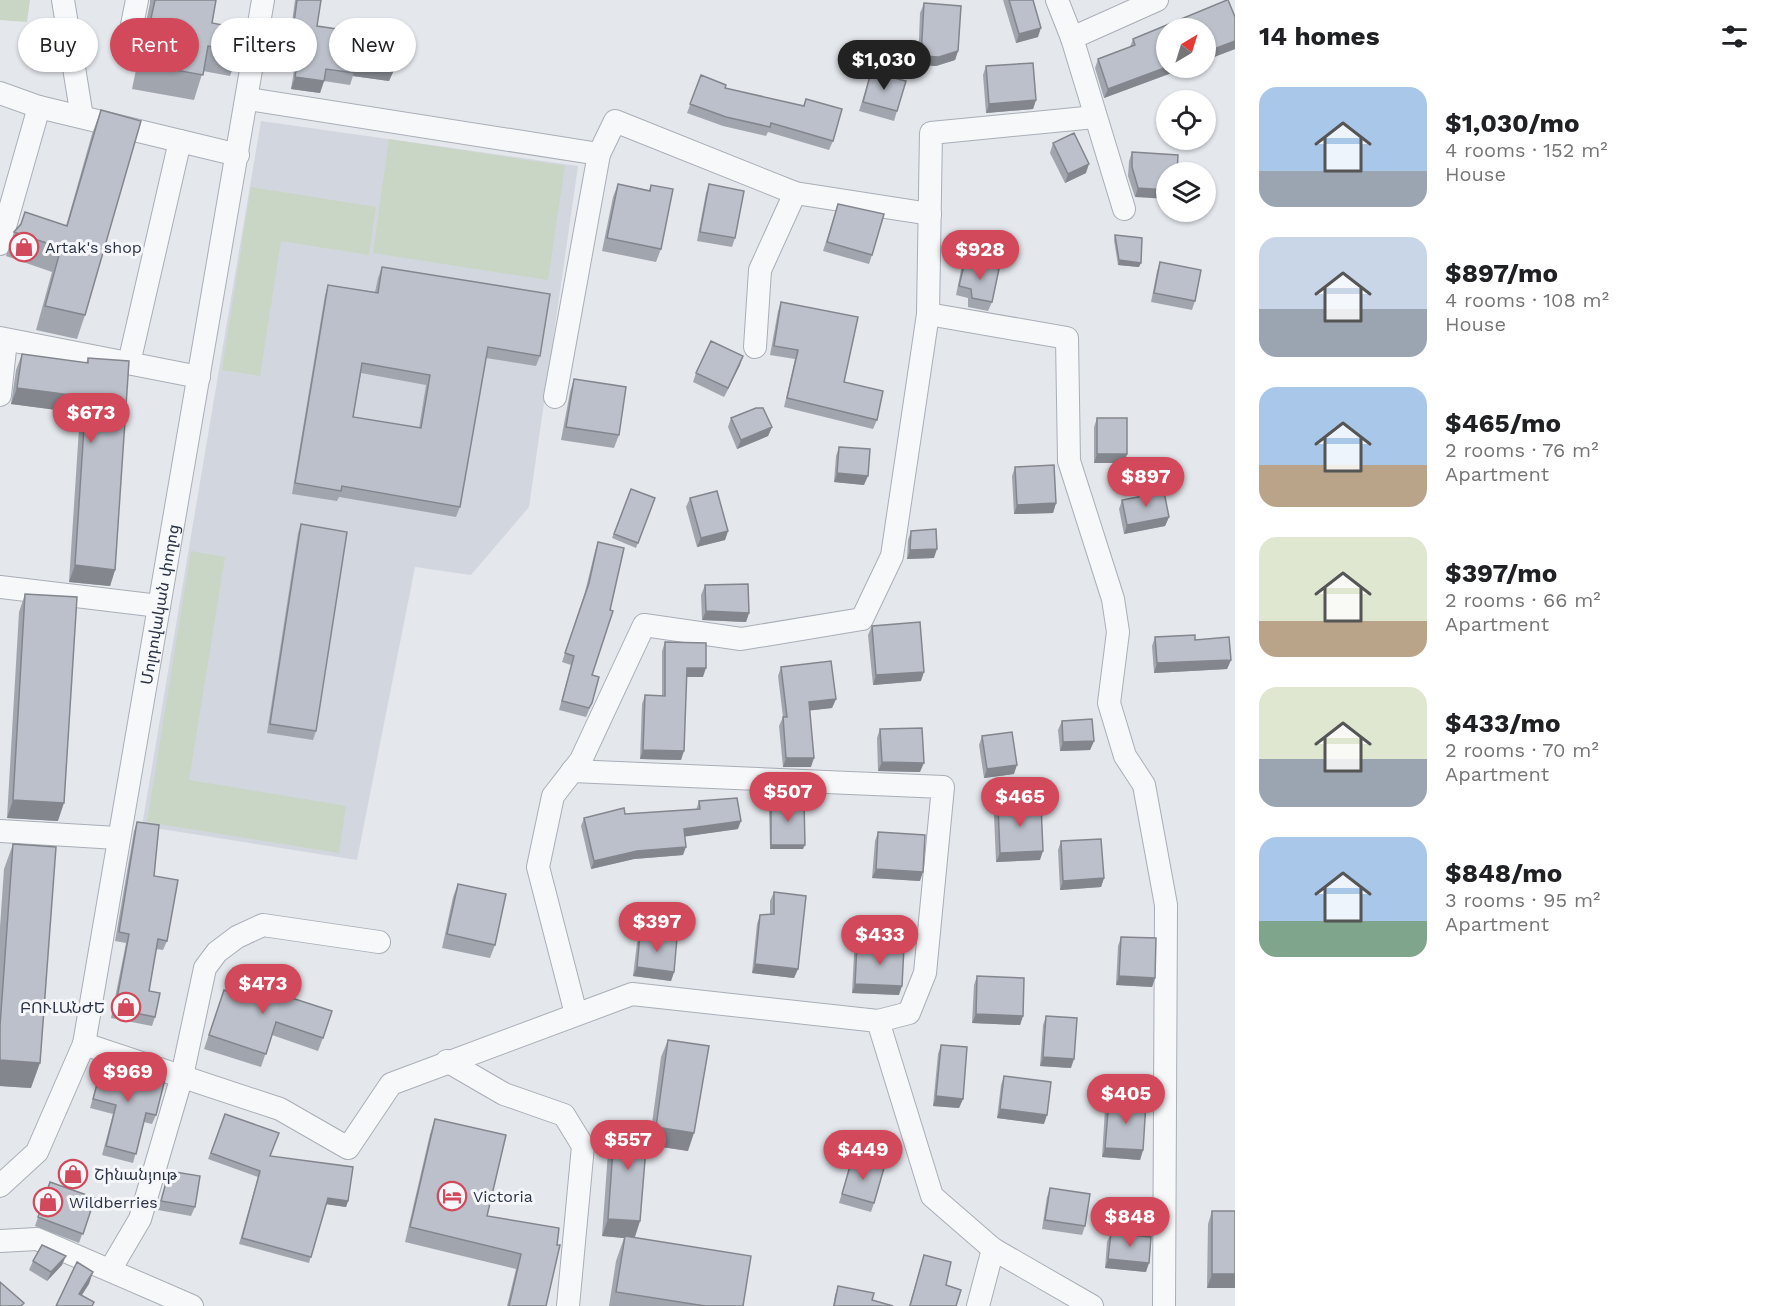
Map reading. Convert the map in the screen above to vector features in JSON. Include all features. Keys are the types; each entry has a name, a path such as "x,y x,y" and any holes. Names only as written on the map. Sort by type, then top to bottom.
{"street":[{"path":"63,0 82,117"},
{"path":"133,18 137,0"},
{"name":"Մոլդովական փողոց","path":"0,1186 37,1152 84,1044 117,838 248,99 263,0"},
{"path":"1057,0 1072,38 1124,208"},
{"path":"1072,38 1157,0"},
{"path":"0,93 39,107 238,155"},
{"path":"248,99 599,154"},
{"path":"0,244 39,107"},
{"path":"576,1014 538,867 553,796 581,760 644,625 741,639 862,619 892,556 928,314 931,133 1095,117"},
{"path":"555,397 599,154 615,121 795,193 930,214"},
{"path":"129,363 180,141"},
{"path":"755,347 760,270 795,193"},
{"path":"928,314 1067,338 1069,461 1113,600 1118,632 1109,702 1125,756 1144,785 1166,905 1164,1306"},
{"path":"0,395 3,339 199,377"},
{"path":"0,587 159,606"},
{"path":"84,1044 280,1109 348,1148 391,1084 447,1061 632,994 878,1021 909,1013 925,973 943,787 572,771"},
{"path":"0,831 117,838"},
{"path":"110,1270 140,1219 182,1076 205,968 217,952 237,938 262,926 379,942"},
{"path":"878,1021 932,1196 993,1249 1092,1306"},
{"path":"447,1061 504,1095 564,1115 583,1146 568,1306"},
{"path":"0,1241 38,1239 192,1306"},
{"path":"978,1306 993,1249"}],"shaded area":[{"path":"261,121 578,166 529,507 471,575 415,567 357,860 142,826"}],"green space":[{"path":"0,0 30,0 28,18 18,18 18,21 0,20"},
{"path":"389,139 565,166 548,280 373,253"},
{"path":"251,187 376,207 369,255 281,241 260,376 222,370"},
{"path":"191,551 225,557 189,780 346,806 339,853 147,822"}],"building":[{"path":"155,0 216,0 213,18 211,18 211,46 208,46 203,75 186,72 199,72 199,18 151,18"},
{"path":"297,0 321,0 317,26 317,18 295,18"},
{"path":"1009,0 1033,0 1041,28 1019,34"},
{"path":"1228,0 1235,17 1235,41 1216,48 1216,18 1184,18"},
{"path":"924,3 961,6 958,51 939,57 921,56"},
{"path":"317,26 329,28 329,69 326,69 324,81 295,77 296,72 317,72"},
{"path":"1156,30 1156,71 1108,89 1098,59 1135,45 1133,39"},
{"path":"1033,63 1036,100 989,104 986,66"},
{"path":"871,72 906,81 897,111 863,102"},
{"path":"701,75 726,85 725,88 804,106 806,99 842,109 833,141 771,123 770,127 726,117 690,104"},
{"path":"101,110 141,121 85,315 45,306 61,248 14,232 21,224 25,212 67,226"},
{"path":"1074,133 1089,164 1068,174 1053,143"},
{"path":"1132,152 1178,155 1178,162 1156,162 1156,189 1138,188 1132,167"},
{"path":"618,184 650,191 651,185 673,189 661,249 607,238"},
{"path":"709,184 744,191 735,238 700,232"},
{"path":"838,204 884,214 872,255 827,242"},
{"path":"1115,235 1142,238 1141,263 1119,260"},
{"path":"965,261 999,269 992,302 972,298 971,289 959,286"},
{"path":"1160,262 1201,270 1195,301 1154,293"},
{"path":"382,267 550,294 540,356 488,347 460,507 342,486 341,491 295,483 328,285 378,293","holes":["362,363 430,375 421,428 353,417"]},
{"path":"781,302 858,317 844,382 883,391 877,420 787,398 798,350 774,346"},
{"path":"711,341 743,356 728,388 696,373"},
{"path":"22,354 88,363 88,358 129,361 115,570 75,565 86,397 17,388"},
{"path":"574,379 626,387 619,435 566,427"},
{"path":"756,408 763,408 772,427 741,440 731,418"},
{"path":"1097,418 1127,418 1127,454 1097,454"},
{"path":"839,447 870,449 868,476 837,473"},
{"path":"1054,465 1056,503 1017,505 1015,467"},
{"path":"631,489 655,498 638,543 614,534"},
{"path":"717,491 728,531 701,538 690,498"},
{"path":"1164,492 1169,517 1127,525 1122,500"},
{"path":"301,524 347,532 316,731 270,724"},
{"path":"936,529 937,549 910,550 911,531"},
{"path":"598,542 624,548 610,610 613,611 592,675 599,677 589,708 562,701 574,656 565,653 589,583"},
{"path":"748,584 749,613 706,611 705,585"},
{"path":"25,594 77,597 64,803 13,800"},
{"path":"920,622 924,672 876,675 872,626"},
{"path":"1195,635 1195,640 1229,637 1231,660 1157,663 1155,637"},
{"path":"665,642 706,643 706,668 687,668 684,751 643,750 645,695 665,696"},
{"path":"831,661 836,699 809,702 814,758 786,758 783,717 787,717 781,667"},
{"path":"1092,719 1094,741 1063,742 1062,721"},
{"path":"922,728 924,763 882,762 880,729"},
{"path":"1012,732 1017,765 987,769 982,736"},
{"path":"737,798 741,821 684,829 686,847 637,851 594,861 584,818 624,808 625,814 700,809 699,801"},
{"path":"771,801 804,801 805,845 771,845"},
{"path":"1041,804 1043,851 1000,853 998,806"},
{"path":"137,822 159,825 154,876 178,880 167,941 158,939 149,991 160,993 155,1017 115,1009 129,934 119,932"},
{"path":"878,832 925,835 923,872 876,869"},
{"path":"1101,839 1104,878 1063,881 1061,841"},
{"path":"13,844 56,847 40,1063 0,1060 0,1026"},
{"path":"458,884 506,894 495,945 447,934"},
{"path":"774,892 806,896 798,969 755,964 760,915 774,914"},
{"path":"640,934 677,938 674,972 637,967"},
{"path":"1121,937 1156,938 1155,978 1119,976"},
{"path":"857,945 904,947 902,986 855,984"},
{"path":"245,971 270,980 267,990 332,1011 323,1038 276,1022 266,1054 209,1035 224,990 237,995"},
{"path":"977,976 1024,978 1023,1016 976,1014"},
{"path":"1046,1016 1077,1018 1074,1059 1043,1057"},
{"path":"668,1040 709,1046 694,1133 656,1127"},
{"path":"941,1045 967,1047 963,1099 936,1096"},
{"path":"103,1062 165,1079 156,1115 146,1113 136,1154 106,1146 116,1105 93,1099"},
{"path":"1004,1076 1051,1082 1047,1115 1000,1109"},
{"path":"1109,1100 1146,1103 1143,1150 1105,1148"},
{"path":"225,1114 279,1133 270,1156 353,1167 348,1201 328,1198 311,1257 242,1238 260,1171 211,1153"},
{"path":"435,1119 506,1135 487,1216 559,1228 557,1245 560,1245 546,1306 509,1306 521,1254 410,1227"},
{"path":"615,1121 648,1123 640,1221 608,1219"},
{"path":"852,1159 884,1168 874,1203 842,1194"},
{"path":"169,1171 200,1176 195,1207 161,1201"},
{"path":"50,1182 95,1198 83,1234 38,1217"},
{"path":"1050,1188 1090,1194 1085,1226 1045,1220"},
{"path":"1212,1211 1235,1211 1235,1274 1212,1274"},
{"path":"1111,1233 1151,1237 1149,1263 1108,1259"},
{"path":"625,1236 751,1256 743,1306 705,1306 616,1292"},
{"path":"42,1245 66,1256 51,1272 33,1261"},
{"path":"924,1255 951,1262 946,1285 961,1290 956,1306 910,1306"},
{"path":"77,1262 93,1272 79,1294 94,1302 92,1306 56,1306"},
{"path":"0,1282 24,1303 21,1306 0,1306"},
{"path":"838,1286 874,1293 872,1300 893,1306 834,1306"}],"place":[{"name":"Artak's shop","path":"24,247"},
{"name":"ԲՈՒԼԱՆԺԵ","path":"126,1007"},
{"name":"Շինանյութ","path":"73,1174"},
{"name":"Victoria","path":"452,1196"},
{"name":"Wildberries","path":"48,1202"}]}
